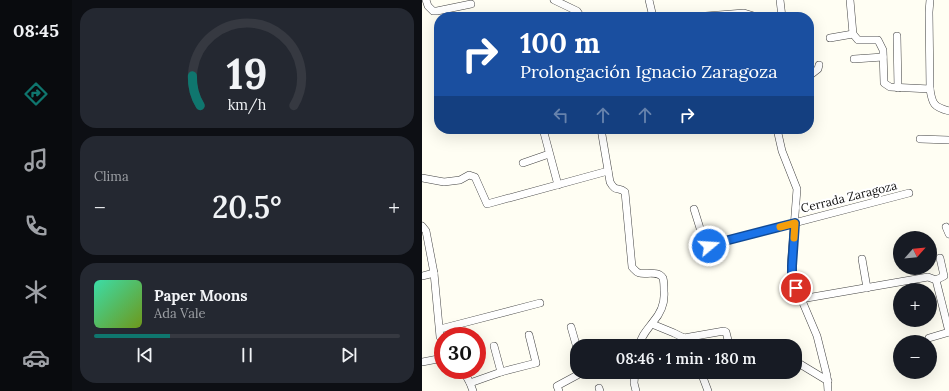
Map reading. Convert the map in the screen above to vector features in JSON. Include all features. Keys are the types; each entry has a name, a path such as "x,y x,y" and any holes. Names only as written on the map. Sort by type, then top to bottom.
{"street":[{"path":"426,0 428,6 433,11 471,4"},
{"path":"554,0 578,12"},
{"path":"649,0 652,12"},
{"path":"780,0 781,12"},
{"path":"850,0 853,34 858,40 878,40 883,50 884,83 890,87 930,89"},
{"path":"930,0 930,89 934,104 939,109 949,111"},
{"path":"830,38 853,34"},
{"path":"897,36 898,88"},
{"path":"854,59 883,57"},
{"path":"814,72 818,69 819,65"},
{"path":"544,134 558,185"},
{"path":"602,134 610,182 617,190 623,190 625,192 632,267 639,273 656,274 660,276 663,279 664,284 663,306 641,339"},
{"path":"778,134 782,151 797,189 792,277 817,336 828,381 828,391"},
{"path":"920,139 949,140"},
{"path":"523,163 549,154"},
{"path":"422,178 444,182 460,180 469,176 475,177 487,204 608,171"},
{"name":"Cerrada Zaragoza","path":"694,209 704,241 709,246 712,246 717,243 909,193"},
{"path":"946,227 949,234"},
{"path":"423,230 434,273 440,327"},
{"path":"801,299 928,277 936,280 944,276 940,258"},
{"path":"862,259 867,288"},
{"path":"422,276 434,273"},
{"path":"936,280 949,332 937,336"},
{"path":"448,327 540,303"},
{"path":"652,324 684,338 724,331 726,332 728,339"},
{"path":"571,327 574,339"},
{"path":"470,383 500,372 536,363 529,336"},
{"path":"494,346 500,372"},
{"path":"422,362 434,360"},
{"path":"802,365 828,381"},
{"path":"468,379 473,391"},
{"path":"559,391 557,386 570,379"},
{"path":"634,379 636,391"},
{"path":"704,379 708,391"}],"slow traffic":[{"path":"780,227 795,223 794,238"}],"route":[{"path":"709,246 795,223 792,277 796,288"}]}
